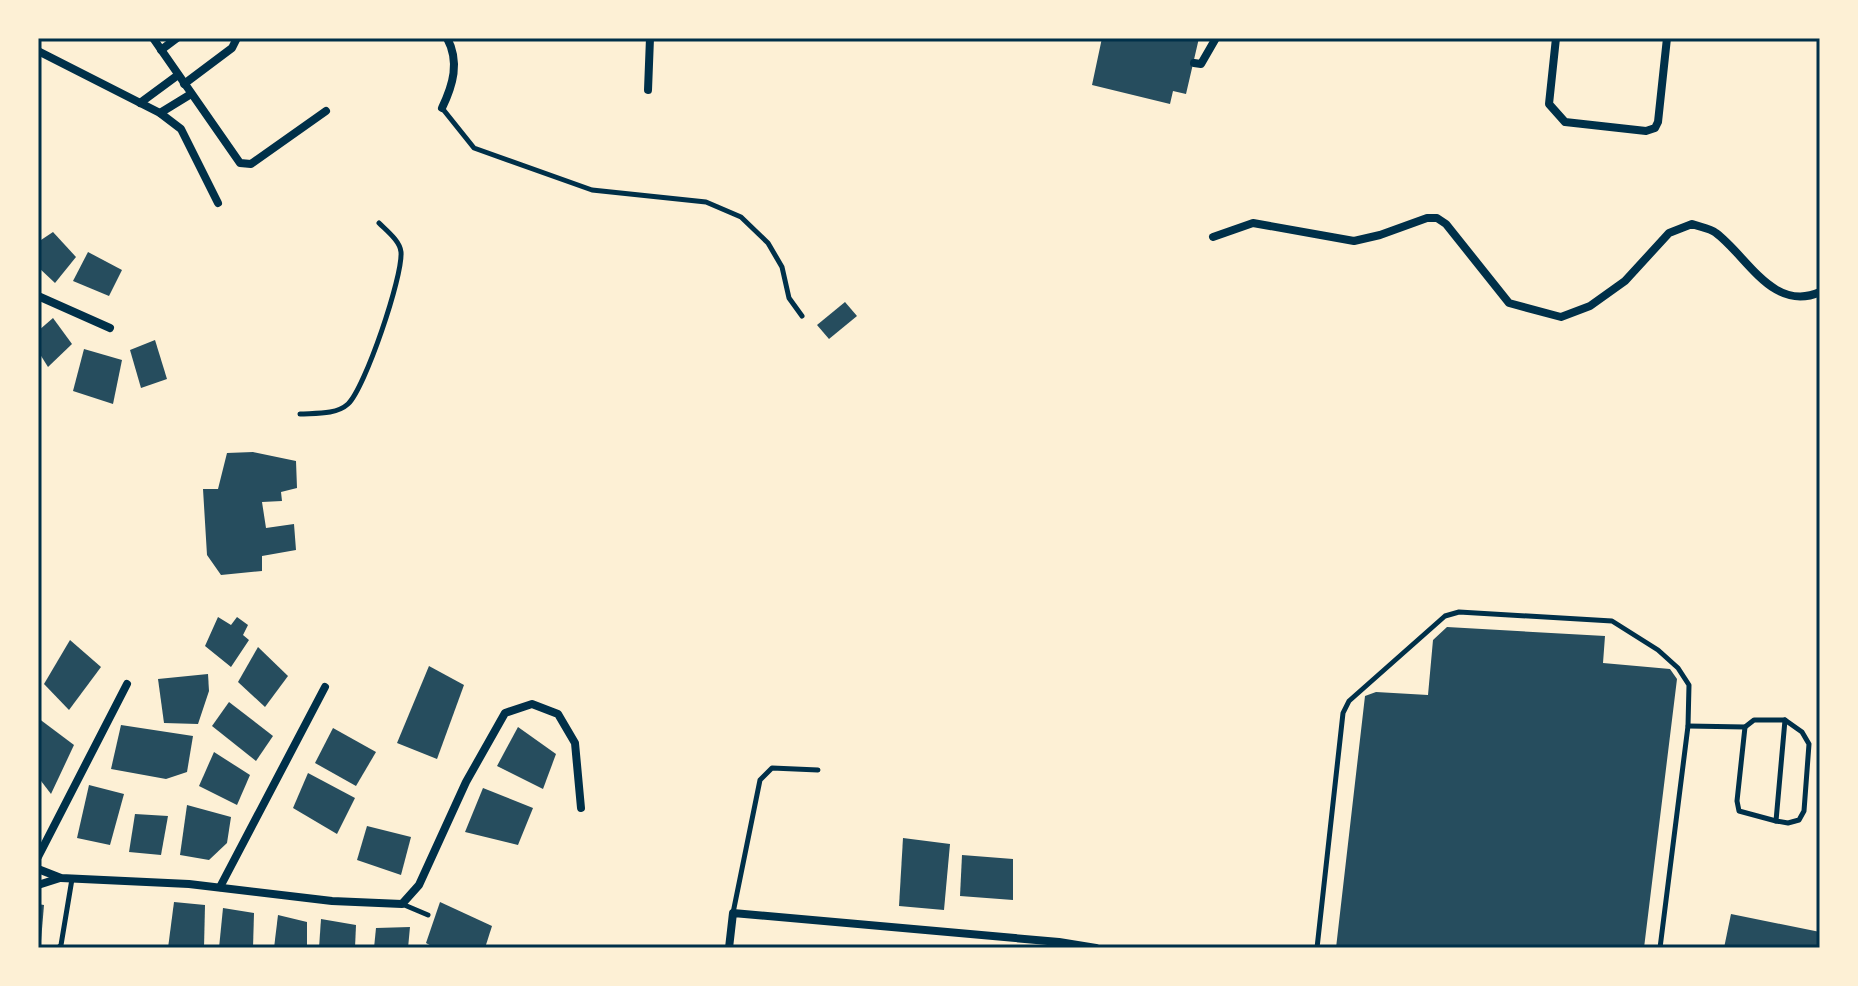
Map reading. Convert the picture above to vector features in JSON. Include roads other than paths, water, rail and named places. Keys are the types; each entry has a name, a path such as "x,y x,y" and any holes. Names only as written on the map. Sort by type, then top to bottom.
{"street":[{"path":"153,38 240,163 246,165 326,111"},
{"path":"161,50 177,38"},
{"path":"140,103 232,48 237,38"},
{"path":"442,108 453,85 454,51 447,38"},
{"path":"648,90 650,38"},
{"path":"1194,63 1201,64 1216,38"},
{"path":"1556,38 1549,104 1556,114 1565,122 1646,131 1655,128 1658,122 1667,38"},
{"path":"38,51 160,113 181,129 218,203"},
{"path":"160,113 191,94"},
{"path":"1213,237 1253,223 1354,241 1427,218 1437,218 1446,224 1509,303 1561,317 1590,306 1614,289 1669,233 1692,224 1715,232 1757,278 1791,297 1810,297 1820,292"},
{"path":"38,296 110,328"},
{"path":"38,857 127,684"},
{"path":"220,887 325,687"},
{"path":"38,869 61,878 220,887 332,901 402,904 419,885 466,782 505,713 532,704 558,714 575,743 581,808"},
{"path":"38,885 61,878"},
{"path":"729,948 733,913 1059,942 1096,948"}],"lane":[{"path":"442,108 474,148 592,190 706,202 741,217 768,243 782,267 789,298 802,316"},
{"path":"300,414 346,407 380,340 401,256 397,242 379,223"},
{"path":"1317,948 1343,713 1349,701 1445,616 1459,612 1612,621 1658,650 1678,668 1689,685 1688,726 1660,948"},
{"path":"1688,726 1745,727 1754,720 1785,720 1802,732 1809,744 1804,811 1799,820 1788,823 1739,811 1737,801 1745,727"},
{"path":"1776,821 1785,720"},
{"path":"733,913 760,780 772,768 818,770"},
{"path":"58,948 72,879"},
{"path":"402,904 428,915"}]}
